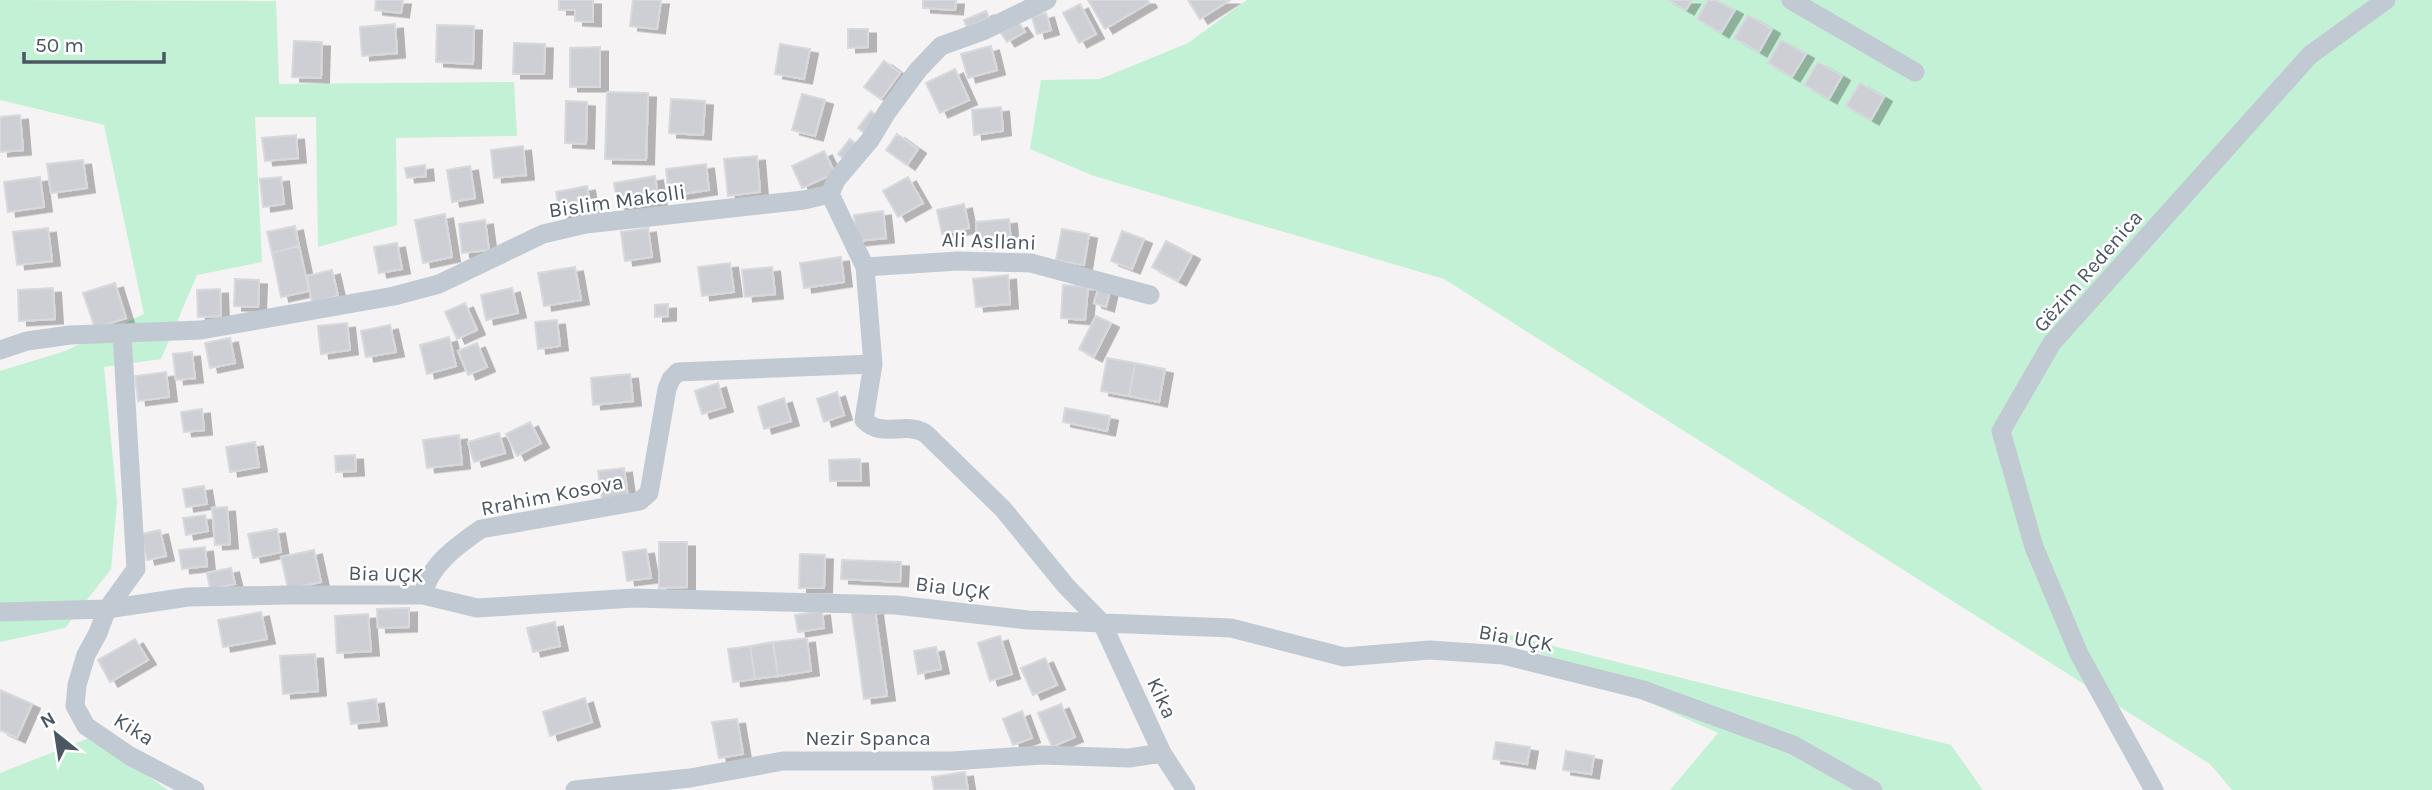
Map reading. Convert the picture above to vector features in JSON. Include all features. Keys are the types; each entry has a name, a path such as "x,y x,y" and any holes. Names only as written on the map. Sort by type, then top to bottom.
{"street":[{"path":"1047,0 985,30 941,46 918,70 870,140 836,180 830,194 865,267 873,364 864,421 881,430 913,428 925,433 1003,509 1066,586 1102,623"},
{"path":"1791,0 1915,72"},
{"name":"Gëzim Redenica","path":"2154,790 2079,654 2034,547 2001,431 2052,343 2310,55 2386,0"},
{"name":"Bislim Makolli","path":"0,349 27,341 70,334 201,330 394,296 439,284 543,234 586,224 804,201 830,194"},
{"name":"Ali Asllani","path":"865,267 958,261 1031,262 1150,295"},
{"name":"Kika","path":"122,334 136,569 107,609 81,668 74,697 80,717 86,726 131,755 195,790"},
{"name":"Rrahim Kosova","path":"423,595 425,583 444,559 481,529 640,501 649,493 667,389 678,372 873,364"},
{"name":"Bia UÇK","path":"0,612 107,609 188,597 423,595 477,608 634,598 752,600 896,605 1028,620 1231,628 1344,657 1430,650 1503,655 1643,690 1793,745 1874,790"},
{"name":"Kika","path":"1102,623 1162,753 1186,790"},
{"name":"Nezir Spanca","path":"575,790 690,778 783,761 952,761 1042,755 1129,758 1162,753"}],"green space":[{"path":"0,0 276,1 279,84 514,82 517,136 396,138 397,225 318,247 316,117 255,117 262,262 197,275 161,359 104,367 117,502 111,569 65,628 0,642 0,371 65,351 144,314 104,125 0,100"},
{"path":"1247,0 2432,0 2432,790 2232,790 2210,764 1444,279 1094,176 1030,149 1041,80 1100,79 1188,43"},
{"path":"1489,630 1951,745 1983,790 1670,790 1718,733"},
{"path":"92,737 168,790 0,790 0,773"}],"building":[{"path":"376,0 403,0 401,13 375,10"},
{"path":"559,0 593,0 593,22 575,21 575,10 559,10"},
{"path":"633,0 661,0 657,29 630,26"},
{"path":"923,0 956,0 955,10 923,8"},
{"path":"1088,0 1147,0 1149,3 1105,29"},
{"path":"1188,0 1230,0 1200,19"},
{"path":"1668,0 1692,0 1686,10"},
{"path":"1708,0 1716,0 1735,10 1721,33 1697,19"},
{"path":"1080,4 1096,34 1079,43 1063,13"},
{"path":"986,11 989,18 967,27 964,20"},
{"path":"1046,13 1051,30 1037,34 1032,17"},
{"path":"1748,15 1772,29 1759,52 1734,38"},
{"path":"1019,23 1025,32 1007,42 1001,33"},
{"path":"395,24 397,53 362,56 360,27"},
{"path":"437,25 474,26 473,64 436,62"},
{"path":"848,29 868,29 868,47 848,48"},
{"path":"1781,40 1806,54 1792,77 1768,63"},
{"path":"294,41 322,42 321,78 292,77"},
{"path":"514,43 545,44 544,74 513,74"},
{"path":"780,44 810,49 804,79 775,74"},
{"path":"991,46 997,70 968,78 961,54"},
{"path":"600,47 600,87 570,87 570,48"},
{"path":"884,61 900,73 881,99 864,87"},
{"path":"1818,62 1842,76 1829,99 1804,85"},
{"path":"955,69 969,100 940,113 926,83"},
{"path":"1860,83 1884,97 1871,120 1846,106"},
{"path":"607,92 648,93 646,160 605,159"},
{"path":"802,94 825,100 815,136 792,130"},
{"path":"671,99 705,101 703,135 669,133"},
{"path":"566,101 587,102 586,144 565,143"},
{"path":"1001,107 1003,131 974,135 972,110"},
{"path":"871,111 877,116 864,133 858,128"},
{"path":"20,115 23,150 0,152 0,117"},
{"path":"897,134 918,149 907,165 886,150"},
{"path":"296,135 298,158 265,161 262,138"},
{"path":"850,139 857,145 845,160 838,154"},
{"path":"523,146 526,175 494,178 491,150"},
{"path":"824,151 835,173 802,188 792,166"},
{"path":"757,156 760,192 728,196 724,159"},
{"path":"83,160 87,188 51,193 47,164"},
{"path":"706,164 709,190 669,196 666,169"},
{"path":"425,165 426,176 407,178 405,168"},
{"path":"470,166 475,198 452,202 447,170"},
{"path":"655,176 659,202 618,208 614,183"},
{"path":"40,177 44,207 8,212 4,182"},
{"path":"281,177 284,204 263,207 260,179"},
{"path":"908,177 923,203 898,217 883,191"},
{"path":"587,186 591,210 560,215 556,192"},
{"path":"964,204 969,228 942,234 937,210"},
{"path":"883,211 886,238 857,241 854,215"},
{"path":"445,214 452,257 423,263 415,220"},
{"path":"1009,219 1011,243 977,245 976,222"},
{"path":"485,220 489,250 462,253 459,224"},
{"path":"295,226 299,246 272,253 267,232"},
{"path":"48,228 52,261 17,265 13,232"},
{"path":"648,228 652,257 625,261 621,232"},
{"path":"1062,229 1089,234 1084,265 1056,260"},
{"path":"1122,231 1144,239 1132,269 1111,261"},
{"path":"1166,241 1192,255 1178,281 1152,267"},
{"path":"397,243 402,269 379,273 374,247"},
{"path":"299,246 309,291 281,297 272,253"},
{"path":"841,257 844,282 804,288 800,263"},
{"path":"730,263 734,292 702,296 698,267"},
{"path":"575,267 581,300 544,306 538,273"},
{"path":"772,267 775,294 745,297 742,270"},
{"path":"332,270 338,296 312,302 307,276"},
{"path":"1008,275 1010,304 976,307 973,279"},
{"path":"235,279 259,280 258,307 234,306"},
{"path":"115,283 126,318 95,328 83,293"},
{"path":"1063,285 1088,287 1085,320 1061,318"},
{"path":"1099,287 1110,290 1106,307 1094,303"},
{"path":"53,288 55,319 19,321 18,290"},
{"path":"512,288 518,313 486,320 481,295"},
{"path":"220,289 221,316 198,317 197,290"},
{"path":"465,303 477,330 457,339 445,312"},
{"path":"668,304 668,316 655,317 655,305"},
{"path":"1096,316 1111,323 1094,357 1079,349"},
{"path":"557,320 560,346 538,349 535,322"},
{"path":"347,323 350,350 321,354 318,326"},
{"path":"390,325 396,352 366,357 361,331"},
{"path":"449,337 456,366 427,374 420,345"},
{"path":"230,338 235,363 210,368 205,343"},
{"path":"477,343 487,367 468,375 458,351"},
{"path":"192,352 195,378 176,380 173,354"},
{"path":"1107,358 1135,363 1129,396 1101,391"},
{"path":"1135,363 1165,369 1159,402 1129,396"},
{"path":"166,372 169,397 138,401 135,376"},
{"path":"630,374 633,401 593,405 591,378"},
{"path":"718,383 725,407 702,414 695,391"},
{"path":"837,392 844,415 824,422 817,399"},
{"path":"784,398 791,421 764,429 758,407"},
{"path":"1065,408 1110,416 1107,431 1063,422"},
{"path":"202,409 204,430 184,432 181,412"},
{"path":"530,422 541,443 517,456 506,434"},
{"path":"499,433 505,453 474,462 468,442"},
{"path":"459,435 462,464 427,468 423,440"},
{"path":"255,442 259,467 230,472 226,447"},
{"path":"355,455 356,471 336,472 335,456"},
{"path":"860,459 861,481 830,481 829,460"},
{"path":"624,468 628,497 602,500 598,471"},
{"path":"204,486 207,504 186,507 183,489"},
{"path":"227,507 230,544 215,545 212,508"},
{"path":"205,515 208,531 186,535 183,518"},
{"path":"277,529 281,552 253,558 248,534"},
{"path":"160,530 166,556 147,560 141,534"},
{"path":"659,542 687,542 687,587 659,588"},
{"path":"205,547 207,566 182,569 179,550"},
{"path":"646,549 651,578 627,581 623,552"},
{"path":"314,550 321,582 288,589 281,557"},
{"path":"800,554 825,555 824,588 799,588"},
{"path":"842,560 901,562 900,582 841,579"},
{"path":"231,568 235,584 210,589 207,573"},
{"path":"409,608 409,627 378,628 377,609"},
{"path":"875,610 887,696 864,699 852,614"},
{"path":"822,611 824,628 798,632 795,615"},
{"path":"261,612 267,639 223,647 218,620"},
{"path":"368,614 371,651 337,653 335,616"},
{"path":"555,622 560,646 533,652 527,628"},
{"path":"1000,636 1012,674 990,681 978,643"},
{"path":"807,638 811,671 778,676 773,642"},
{"path":"135,639 148,660 110,682 98,660"},
{"path":"773,642 778,676 755,679 750,646"},
{"path":"750,646 755,679 733,682 728,649"},
{"path":"936,647 941,669 918,674 914,651"},
{"path":"315,654 318,691 283,694 280,656"},
{"path":"1045,658 1057,685 1033,695 1021,668"},
{"path":"0,690 32,704 17,738 0,730"},
{"path":"585,698 592,722 550,736 543,712"},
{"path":"376,699 379,721 351,724 348,703"},
{"path":"1061,704 1075,737 1052,747 1038,713"},
{"path":"1022,711 1032,738 1013,745 1003,719"},
{"path":"737,719 743,754 719,758 712,722"},
{"path":"1496,742 1530,747 1527,764 1493,759"},
{"path":"1566,751 1594,756 1591,774 1563,770"},
{"path":"965,772 968,790 934,790 932,777"}]}
